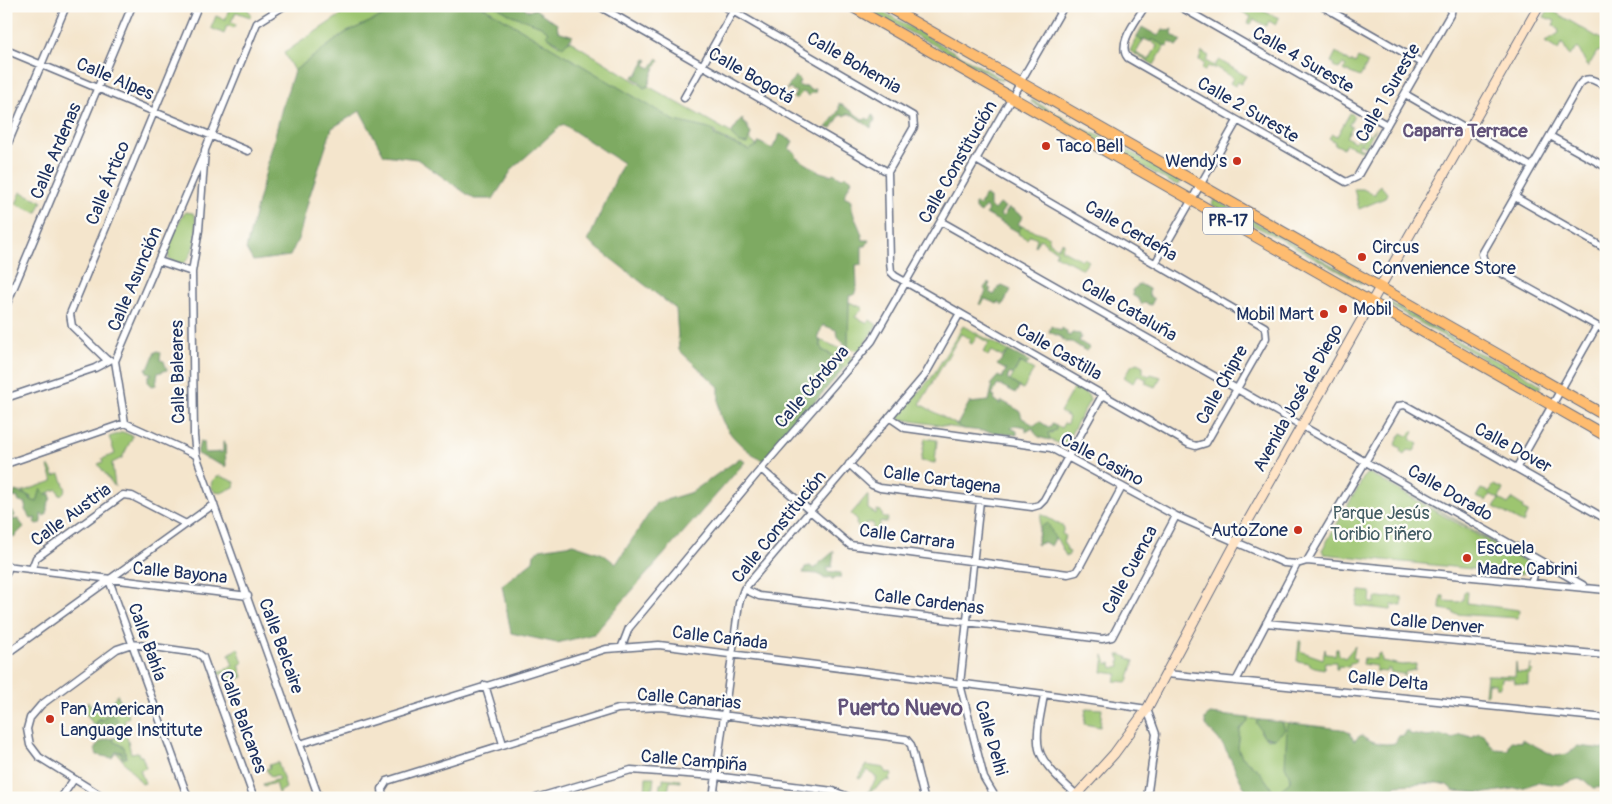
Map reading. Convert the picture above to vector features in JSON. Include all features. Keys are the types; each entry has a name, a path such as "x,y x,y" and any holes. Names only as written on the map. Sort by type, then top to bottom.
{"main road":[{"name":"PR-17","path":"852,6 1606,436"},
{"name":"PR-17","path":"886,6 1606,416"},
{"name":"Avenida José de Diego","path":"1077,797 1114,754 1147,709 1300,426 1380,288 1538,6"}],"street":[{"path":"6,148 66,6"},
{"name":"Calle Ardenas","path":"6,306 132,6"},
{"name":"Calle Ártico","path":"107,360 72,326 69,318 198,6"},
{"name":"Calle Baleares","path":"214,504 196,455 192,272 199,230 205,150 257,24 284,6"},
{"name":"Calle Bogotá","path":"599,6 888,172"},
{"name":"Calle Bohemia","path":"724,6 735,9 910,113 915,119 914,127 888,172"},
{"name":"Calle Constitución","path":"907,283 1064,6"},
{"name":"Calle 2 Sureste","path":"1145,6 1124,46 1125,54 1135,63 1346,182"},
{"name":"Calle 4 Sureste","path":"1179,6 1387,125"},
{"path":"1322,6 1422,63"},
{"path":"684,98 735,9"},
{"name":"Calle 1 Sureste","path":"1346,182 1357,177 1451,9"},
{"name":"Calle Alpes","path":"6,50 248,151"},
{"path":"1606,86 1587,79 1581,82 1483,251 1483,261 1606,331"},
{"path":"1405,94 1532,167"},
{"path":"1156,262 1237,121"},
{"path":"1550,136 1606,167"},
{"name":"Calle Asunción","path":"115,361 205,150"},
{"name":"Calle Cerdeña","path":"976,160 1265,326 1267,332"},
{"path":"888,172 891,272 907,283"},
{"path":"1515,197 1606,249"},
{"name":"Calle Cataluña","path":"942,222 1300,426"},
{"path":"159,261 192,272"},
{"name":"Calle Castilla","path":"907,283 1196,446"},
{"name":"Calle Córdova","path":"622,646 629,628 761,469 872,341 907,283"},
{"name":"Calle Constitución","path":"713,798 738,603 744,589 931,366 960,313"},
{"path":"1516,467 1596,326"},
{"name":"Calle Chipre","path":"1196,446 1202,445 1209,438 1267,332"},
{"path":"6,398 95,368 107,360 115,361 125,423"},
{"path":"1066,456 1103,394"},
{"name":"Calle Dover","path":"1364,462 1394,409 1405,405 1606,519"},
{"name":"Calle Casino","path":"889,417 905,428 1051,448 1176,516 1284,563 1297,564"},
{"path":"6,464 125,423 196,455"},
{"name":"Calle Dorado","path":"1300,426 1586,587"},
{"name":"Calle Cartagena","path":"849,464 872,485 880,488 1032,507 1039,505 1066,456"},
{"path":"1307,561 1364,462"},
{"name":"Calle Carrara","path":"761,469 847,543 853,546 1068,574 1076,572 1122,487"},
{"name":"Calle Austria","path":"32,568 36,558 123,495 132,496 186,524"},
{"name":"Calle Delhi","path":"980,501 960,684 984,778 996,798"},
{"path":"6,654 214,504"},
{"name":"Calle Belcaire","path":"214,504 320,798"},
{"name":"Calle Cuenca","path":"1112,637 1176,516"},
{"path":"1532,582 1538,560"},
{"path":"1236,681 1297,564 1307,561 1606,590"},
{"path":"6,574 7,566"},
{"name":"Calle Bayona","path":"7,566 248,596"},
{"name":"Calle Bahía","path":"109,580 188,798"},
{"name":"Calle Cardenas","path":"744,589 759,596 1102,640 1112,637"},
{"name":"Calle Denver","path":"1266,623 1606,655"},
{"path":"105,798 39,757 28,738 28,725 30,718 41,705 118,649 132,644"},
{"name":"Calle Balcanes","path":"132,644 197,653 203,657 254,798"},
{"name":"Calle Cañada","path":"300,744 606,648 622,646 659,645 1147,709"},
{"name":"Calle Delta","path":"1167,674 1606,718"},
{"path":"485,685 503,744"},
{"path":"1044,694 1038,738 1039,751 1049,766 1077,797"},
{"name":"Calle Canarias","path":"383,798 382,789 387,781 618,709 661,707 906,739 911,745 924,798"},
{"path":"1147,709 1156,734 1147,798"},
{"name":"Calle Campiña","path":"536,798 631,770 715,776 833,791 851,798"},
{"path":"61,798 74,779"}],"green space":[{"path":"230,6 245,6 252,15 250,17 236,12 231,22 236,24 234,28 227,25 224,34 211,28 216,16 225,20"},
{"path":"354,6 405,6 345,33 294,71 284,53"},
{"path":"405,6 482,6 675,121 713,130 715,136 749,150 757,146 759,142 772,149 780,134 793,141 789,149 795,152 797,158 820,172 831,175 833,173 842,178 845,175 852,180 844,196 852,200 854,216 863,240 869,240 866,246 862,246 862,264 856,265 857,287 854,295 849,296 848,347 839,339 836,330 823,325 818,336 822,350 835,357 833,364 839,364 844,368 765,460 749,452 727,429 720,415 719,387 679,350 676,309 588,241 623,163 563,124 513,168 493,199 474,199 417,159 384,155 360,111 332,128 309,198 299,237 290,256 253,261 246,249 282,108 294,71 345,33"},
{"path":"482,6 496,6 509,14 541,26 549,32 546,35 559,46 570,41 646,88 648,86 733,134 748,140 748,138 757,146 749,150 715,135 716,133 713,130 675,121"},
{"path":"496,6 521,6 529,11 535,9 557,24 558,31 573,36 563,47 546,35 549,32 541,26 509,14"},
{"path":"861,6 873,6 1002,79 1001,81 896,25"},
{"path":"1237,6 1247,9 1250,6 1256,10 1258,6 1261,10 1279,18 1276,25 1269,21 1266,26 1254,19 1251,24 1248,23 1251,17 1236,8"},
{"path":"1550,6 1554,6 1552,10 1558,14 1604,41 1603,44 1606,46 1603,51 1597,52 1588,67 1578,48 1569,56 1562,43 1558,50 1545,42 1559,33 1558,28 1553,25 1555,21 1544,17"},
{"path":"1142,27 1158,36 1163,29 1169,31 1173,29 1172,35 1181,41 1177,46 1170,42 1167,47 1152,39 1151,42 1144,39 1142,41 1137,36"},
{"path":"1137,36 1140,40 1144,39 1136,53 1149,60 1157,46 1151,41 1152,39 1165,46 1154,65 1130,51"},
{"path":"1202,52 1209,56 1206,61 1214,66 1219,60 1246,76 1241,84 1238,82 1235,86 1230,83 1233,78 1215,67 1214,69 1208,66 1205,71 1201,69 1204,64 1199,60"},
{"path":"1336,52 1350,63 1352,61 1355,63 1358,58 1368,63 1360,77 1343,70 1346,66 1343,64 1339,69 1333,66 1334,64 1331,62"},
{"path":"658,58 660,60 655,67 648,86 643,88 641,83 633,78 634,75 637,75 646,59 648,60 645,65 651,68"},
{"path":"795,76 800,81 798,85 807,86 810,90 816,89 815,93 809,96 803,92 796,99 793,98 796,92 790,89 786,90"},
{"path":"1032,100 1079,127 1116,143 1180,181 1178,185 1031,102"},
{"path":"839,103 864,120 866,118 870,120 873,115 875,120 871,128 853,115 846,114 845,116 841,114 832,128 826,128 839,110"},
{"path":"1350,113 1354,115 1349,125 1352,127 1346,137 1355,142 1358,139 1362,141 1366,133 1369,135 1375,128 1366,147 1360,143 1358,146 1363,151 1346,144 1343,148 1334,144 1335,142 1329,138 1332,134 1337,136"},
{"path":"741,119 743,119 742,122 746,124 751,134 747,144 740,143 732,136 732,132"},
{"path":"1380,185 1387,193 1385,198 1359,209 1354,189 1363,189 1374,195"},
{"path":"21,192 42,201 37,213 16,204"},
{"path":"984,195 990,198 990,206 994,210 999,204 1005,207 1000,215 1003,217 1009,208 1023,216 1018,224 1022,226 1018,232 986,214 988,209 985,207 981,213 975,209 975,203 980,206"},
{"path":"1214,199 1362,282 1362,284 1277,237 1212,205"},
{"path":"186,212 193,213 195,218 195,242 189,257 180,265 169,259 167,250 182,216"},
{"path":"1021,226 1048,236 1050,243 1058,248 1061,242 1064,243 1061,249 1082,260 1084,258 1089,261 1082,270 1055,255 1057,251 1040,239 1035,246 1037,238 1030,235 1027,239 1018,234"},
{"path":"990,283 988,288 991,289 989,292 994,295 1000,285 1011,290 1002,306 999,301 997,304 985,299 981,305 979,304 986,292 984,288"},
{"path":"1140,284 1149,289 1149,296 1154,299 1151,305 1144,303 1142,305 1138,298 1133,296 1132,290"},
{"path":"849,302 863,308 855,317 868,323 870,320 877,325 859,352 848,347"},
{"path":"1391,303 1477,352 1517,370 1541,385 1539,389 1389,305"},
{"path":"963,326 1009,351 1002,357 991,351 988,356 983,352 989,343 977,336 972,344 969,343 971,339 961,334 920,404 964,429 899,419 898,415 932,377"},
{"path":"1051,326 1061,331 1062,328 1070,336 1072,333 1080,334 1079,341 1090,348 1086,351 1072,342 1065,342 1061,337 1049,332"},
{"path":"820,340 843,350 853,359 845,368 841,365 833,364 833,355 822,350"},
{"path":"1009,351 1030,362 1026,365 1020,362 1013,374 1009,374 1007,379 1019,387 1016,393 998,384 992,395 995,397 994,400 1000,404 1002,401 1020,411 1022,418 1035,425 1039,421 1050,428 1052,423 1056,425 1056,430 1048,433 1050,440 1037,436 1033,428 1026,432 1026,427 1015,425 1011,428 1017,431 1017,435 964,429 957,425 969,403 989,401 992,387 990,385 998,376 1002,378 1006,370 997,365"},
{"path":"155,352 161,353 160,360 164,361 167,370 158,373 156,385 152,386 148,382 148,376 152,374 147,372 146,368 149,367"},
{"path":"1020,362 1034,370 1023,389 1010,381"},
{"path":"1137,363 1143,366 1143,373 1149,376 1151,374 1161,377 1155,387 1145,383 1147,380 1138,375 1133,383 1124,377 1132,365"},
{"path":"1074,387 1088,395 1090,400 1067,441 1061,444 1050,440 1047,432 1052,433 1056,425 1061,428 1064,423 1067,424 1069,417 1060,412"},
{"path":"1412,431 1414,432 1410,439 1418,444 1414,451 1407,450 1404,455 1400,452 1401,448 1395,445 1402,433 1408,436"},
{"path":"123,432 133,436 122,458 112,463 115,487 98,464 103,462 102,459 115,454 109,437"},
{"path":"925,438 937,440 935,463 921,461"},
{"path":"200,441 204,442 205,453 223,452 223,442 225,442 226,467 197,454"},
{"path":"740,458 745,462 594,634 557,643 511,633 502,585 533,561 534,554 540,549 573,544 603,554 616,564 656,503 692,492"},
{"path":"48,467 50,467 54,476 60,474 66,490 60,496 57,489 45,494 41,492 37,502 32,501 31,497 21,492 53,481"},
{"path":"1371,471 1526,560 1525,561"},
{"name":"Parque Jesús Toribio Piñero","path":"1369,473 1526,563 1527,571 1522,574 1324,554 1322,550 1365,475"},
{"path":"220,476 235,482 234,487 221,493 215,492 211,483"},
{"path":"1494,485 1503,489 1499,499 1490,494 1486,501 1476,497 1481,489 1489,492"},
{"path":"41,488 45,494 50,494 51,498 47,506 47,514 44,516 41,514 41,523 36,524 34,522 36,518 31,519 25,510 26,503 19,502 17,497 13,498 15,491 29,496 31,500 37,502"},
{"path":"868,494 868,509 876,514 877,510 881,511 883,518 888,518 887,522 880,522 877,540 873,539 873,523 866,523 863,538 864,529 859,528 856,524 857,519 851,514"},
{"path":"1499,499 1508,504 1512,499 1523,506 1522,509 1528,512 1523,523 1494,507"},
{"path":"7,511 12,511 15,515 12,520 18,519 24,527 14,537 8,534 11,522 6,523"},
{"path":"1041,514 1064,527 1062,534 1066,536 1063,542 1067,548 1066,550 1070,552 1068,556 1066,556 1057,539 1054,538 1045,525 1040,527 1037,545"},
{"path":"1048,523 1055,539 1051,546 1044,542 1037,545 1040,527"},
{"path":"834,551 832,567 828,567 827,571 841,573 840,578 833,578 833,580 830,577 825,579 818,574 803,573 805,567 810,566 814,569"},
{"path":"1360,591 1371,592 1370,603 1375,603 1375,598 1402,597 1402,606 1392,605 1391,610 1356,606"},
{"path":"1464,592 1468,592 1467,603 1519,610 1518,618 1454,614 1453,611 1440,609 1441,596 1444,596 1444,601 1459,602 1463,600"},
{"path":"1299,641 1301,641 1300,651 1323,659 1325,649 1326,654 1335,655 1336,649 1338,649 1339,655 1345,658 1355,646 1353,658 1356,659 1355,662 1350,663 1349,667 1338,666 1338,669 1336,669 1336,662 1325,662 1324,669 1310,666 1310,663 1297,661"},
{"path":"238,648 243,663 239,665 243,677 232,681 229,671 219,675 218,672 233,666 229,654"},
{"path":"1378,654 1381,654 1382,661 1401,665 1416,664 1415,670 1405,672 1405,677 1403,674 1390,672 1390,669 1387,669 1386,672 1376,671 1376,666 1363,664 1364,658 1377,659"},
{"path":"1104,655 1107,664 1111,663 1112,668 1120,666 1119,662 1121,661 1118,655 1134,661 1128,682 1114,681 1117,674 1102,672"},
{"path":"1516,662 1517,672 1528,673 1531,664 1530,670 1533,671 1528,676 1528,685 1515,683 1514,679 1502,678 1501,687 1488,683 1487,695 1485,695 1487,675 1515,676"},
{"path":"117,694 121,705 125,704 129,717 124,720 126,726 110,731 113,724 107,711"},
{"path":"88,702 91,706 95,703 105,716 103,720 99,718 95,726 82,707"},
{"path":"1086,708 1102,709 1100,727 1084,724"},
{"path":"109,711 118,720 110,726 107,735 97,729 97,719 103,720"},
{"path":"1210,714 1248,718 1248,722 1240,729 1238,748 1242,757 1259,771 1273,790 1280,790 1290,782 1285,766 1287,725 1290,723 1341,729 1350,733 1354,741 1361,735 1381,744 1395,743 1399,736 1405,735 1405,731 1409,731 1410,734 1427,737 1440,735 1452,739 1461,734 1471,737 1479,733 1484,735 1494,749 1508,750 1511,741 1522,742 1522,739 1555,756 1567,754 1578,746 1604,749 1606,751 1606,787 1593,788 1584,780 1578,779 1560,785 1538,782 1525,787 1486,793 1454,791 1447,785 1437,783 1397,785 1390,791 1380,791 1374,796 1363,798 1252,798 1242,784 1224,746 1206,725 1205,718"},
{"path":"1248,718 1260,720 1261,733 1268,739 1272,738 1284,727 1282,722 1290,723 1287,725 1288,737 1286,745 1290,783 1280,790 1273,790 1259,771 1242,757 1238,748 1240,729 1248,722"},
{"path":"1260,720 1282,722 1285,730 1274,739 1264,736 1256,722"},
{"path":"94,727 90,735 79,728"},
{"path":"126,733 131,753 138,752 139,756 142,756 146,768 140,770 145,783 142,784 116,752 122,753 122,757 126,758 124,747 113,741 114,738"},
{"path":"114,738 113,741 124,747 126,758 122,758 122,752 116,752 112,758 97,755 95,749 100,742"},
{"path":"278,762 286,788 278,793 275,783 264,786 263,784 279,779 277,775 271,777 266,769 270,768 269,765"},
{"path":"866,765 884,768 887,773 891,772 892,776 889,778 890,781 887,780 867,794 877,778 867,770 860,779 858,778"},
{"path":"646,777 654,777 652,796 659,796 660,784 663,783 663,778 680,780 680,782 670,781 667,797 671,798 639,798 639,795 645,793"}],"place":[{"name":"Taco Bell","path":"1046,146"},
{"name":"Wendy's","path":"1237,161"},
{"name":"Circus Convenience Store","path":"1362,257"},
{"name":"Mobil","path":"1343,309"},
{"name":"Mobil Mart","path":"1324,314"},
{"name":"AutoZone","path":"1298,530"},
{"name":"Escuela Madre Cabrini","path":"1467,558"},
{"name":"Pan American Language Institute","path":"50,719"}],"district":[{"name":"Caparra Terrace","path":"1465,131"},
{"name":"Puerto Nuevo","path":"900,708"}]}
